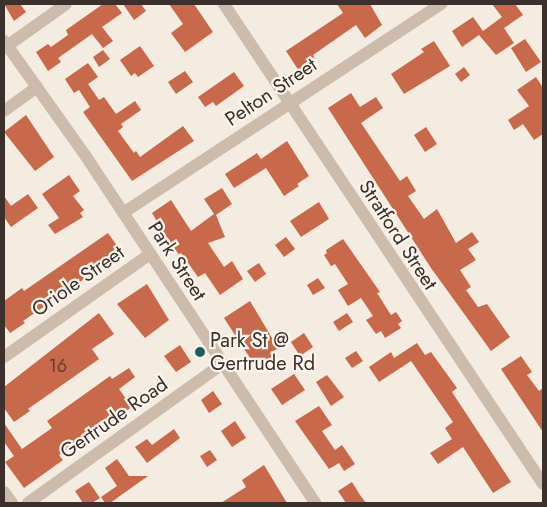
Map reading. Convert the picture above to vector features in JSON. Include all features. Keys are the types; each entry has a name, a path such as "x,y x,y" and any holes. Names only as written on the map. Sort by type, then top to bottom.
{"street":[{"path":"6,43 66,4"},
{"name":"Stratford Street","path":"224,4 543,484"},
{"name":"Pelton Street","path":"123,212 289,101 441,4"},
{"name":"Park Street","path":"6,43 123,212 315,503"},
{"path":"4,111 37,87"},
{"name":"Oriole Street","path":"4,357 150,254"},
{"name":"Gertrude Road","path":"28,503 222,364"},
{"path":"4,492 12,503"}],"building":[{"path":"4,4 20,4 26,12 14,21"},
{"path":"103,4 115,4 122,13 102,27 113,41 103,48 92,34 58,58 61,62 48,71 36,52 48,44 51,47 68,35 66,30"},
{"path":"123,4 141,4 146,11 134,20"},
{"path":"169,4 194,4 213,32 185,52 171,33 183,24"},
{"path":"337,4 370,4 382,25 365,38 356,25 313,55 315,59 299,71 286,51 343,13"},
{"path":"492,4 515,4 523,15 504,28 514,43 496,55 479,35 462,47 452,31 473,17 483,31 502,17"},
{"path":"525,39 541,62 526,72 511,48"},
{"path":"434,41 450,66 404,94 391,74 424,52 421,49"},
{"path":"140,46 154,66 138,77 135,73 131,76 120,60"},
{"path":"103,50 110,59 99,67 93,57"},
{"path":"88,63 98,77 88,84 99,100 104,97 116,114 135,101 141,110 121,124 123,127 118,131 134,153 136,151 140,157 183,126 194,141 132,181 83,112 90,107 79,90 74,93 65,79"},
{"path":"464,67 470,75 461,82 455,74"},
{"path":"185,71 193,82 176,94 168,82"},
{"path":"234,72 244,86 216,106 213,102 205,107 198,97"},
{"path":"536,77 543,88 543,134 534,140 523,124 514,130 508,120 529,106 517,90"},
{"path":"351,93 360,107 376,97 383,108 361,123 400,181 407,176 416,191 408,196 424,219 437,209 456,243 472,232 479,242 468,249 476,260 460,270 471,287 466,290 478,307 487,304 510,337 491,351 431,268 328,108"},
{"path":"26,115 54,157 35,171 4,132"},
{"path":"426,127 437,144 425,152 414,135"},
{"path":"287,141 309,176 297,184 299,186 284,196 266,168 234,188 225,174 257,153 261,159"},
{"path":"69,175 80,191 73,196 84,210 80,213 83,217 55,234 48,225 59,218 42,194"},
{"path":"222,188 232,204 216,215 225,237 208,243 224,267 232,261 243,279 220,295 205,273 198,277 181,253 177,255 152,213 171,200 191,231 214,214 204,199"},
{"path":"28,194 38,208 11,227 4,217 4,196 11,206"},
{"path":"319,202 329,219 301,237 290,221"},
{"path":"108,233 122,253 23,321 25,323 10,333 4,325 4,301 22,288 24,291"},
{"path":"286,237 295,249 284,257 275,245"},
{"path":"343,239 380,292 377,293 391,315 396,312 402,321 398,324 401,328 385,338 381,331 376,334 366,320 373,316 361,298 348,306 338,290 348,284 335,264 331,266 324,255 327,253 326,250"},
{"path":"259,263 266,274 255,282 247,271"},
{"path":"318,278 325,288 313,295 307,285"},
{"path":"147,284 169,320 145,338 117,304"},
{"path":"250,301 278,348 270,353 273,358 257,369 224,318"},
{"path":"99,313 114,334 92,349 99,359 28,409 30,411 14,422 4,408 4,387"},
{"path":"347,313 353,322 339,331 333,322"},
{"path":"304,333 313,347 300,356 291,342"},
{"path":"417,343 425,355 431,352 457,388 452,392 511,482 493,493 463,447 438,464 430,453 452,439 445,428 453,422 411,361 379,382 369,367 391,352 394,358"},
{"path":"180,345 191,362 176,372 164,356"},
{"path":"356,351 363,361 352,368 345,358"},
{"path":"521,356 532,372 527,375 539,391 543,388 543,432 501,369"},
{"path":"129,368 135,377 119,389 132,407 59,455 63,460 24,488 5,462 14,456 4,442 4,423 22,449 52,428 47,421 110,376 112,379"},
{"path":"294,374 305,390 282,405 271,389"},
{"path":"327,375 344,397 331,406 316,382"},
{"path":"213,391 222,404 209,413 201,400"},
{"path":"319,406 332,425 322,431 335,450 342,445 355,464 344,471 339,463 329,469 295,421"},
{"path":"235,421 246,438 232,447 221,431"},
{"path":"174,429 180,438 147,463 135,447 147,439 152,445"},
{"path":"210,450 217,460 207,467 200,456"},
{"path":"117,459 129,476 148,476 110,503 105,503 101,497 117,486 105,468"},
{"path":"264,465 287,503 221,503 246,487 242,480"},
{"path":"89,482 100,498 92,503 83,503 75,491"},
{"path":"352,482 366,503 346,503 338,491"}],"place":[{"name":"Park St @ Gertrude Rd","path":"200,352"}]}
